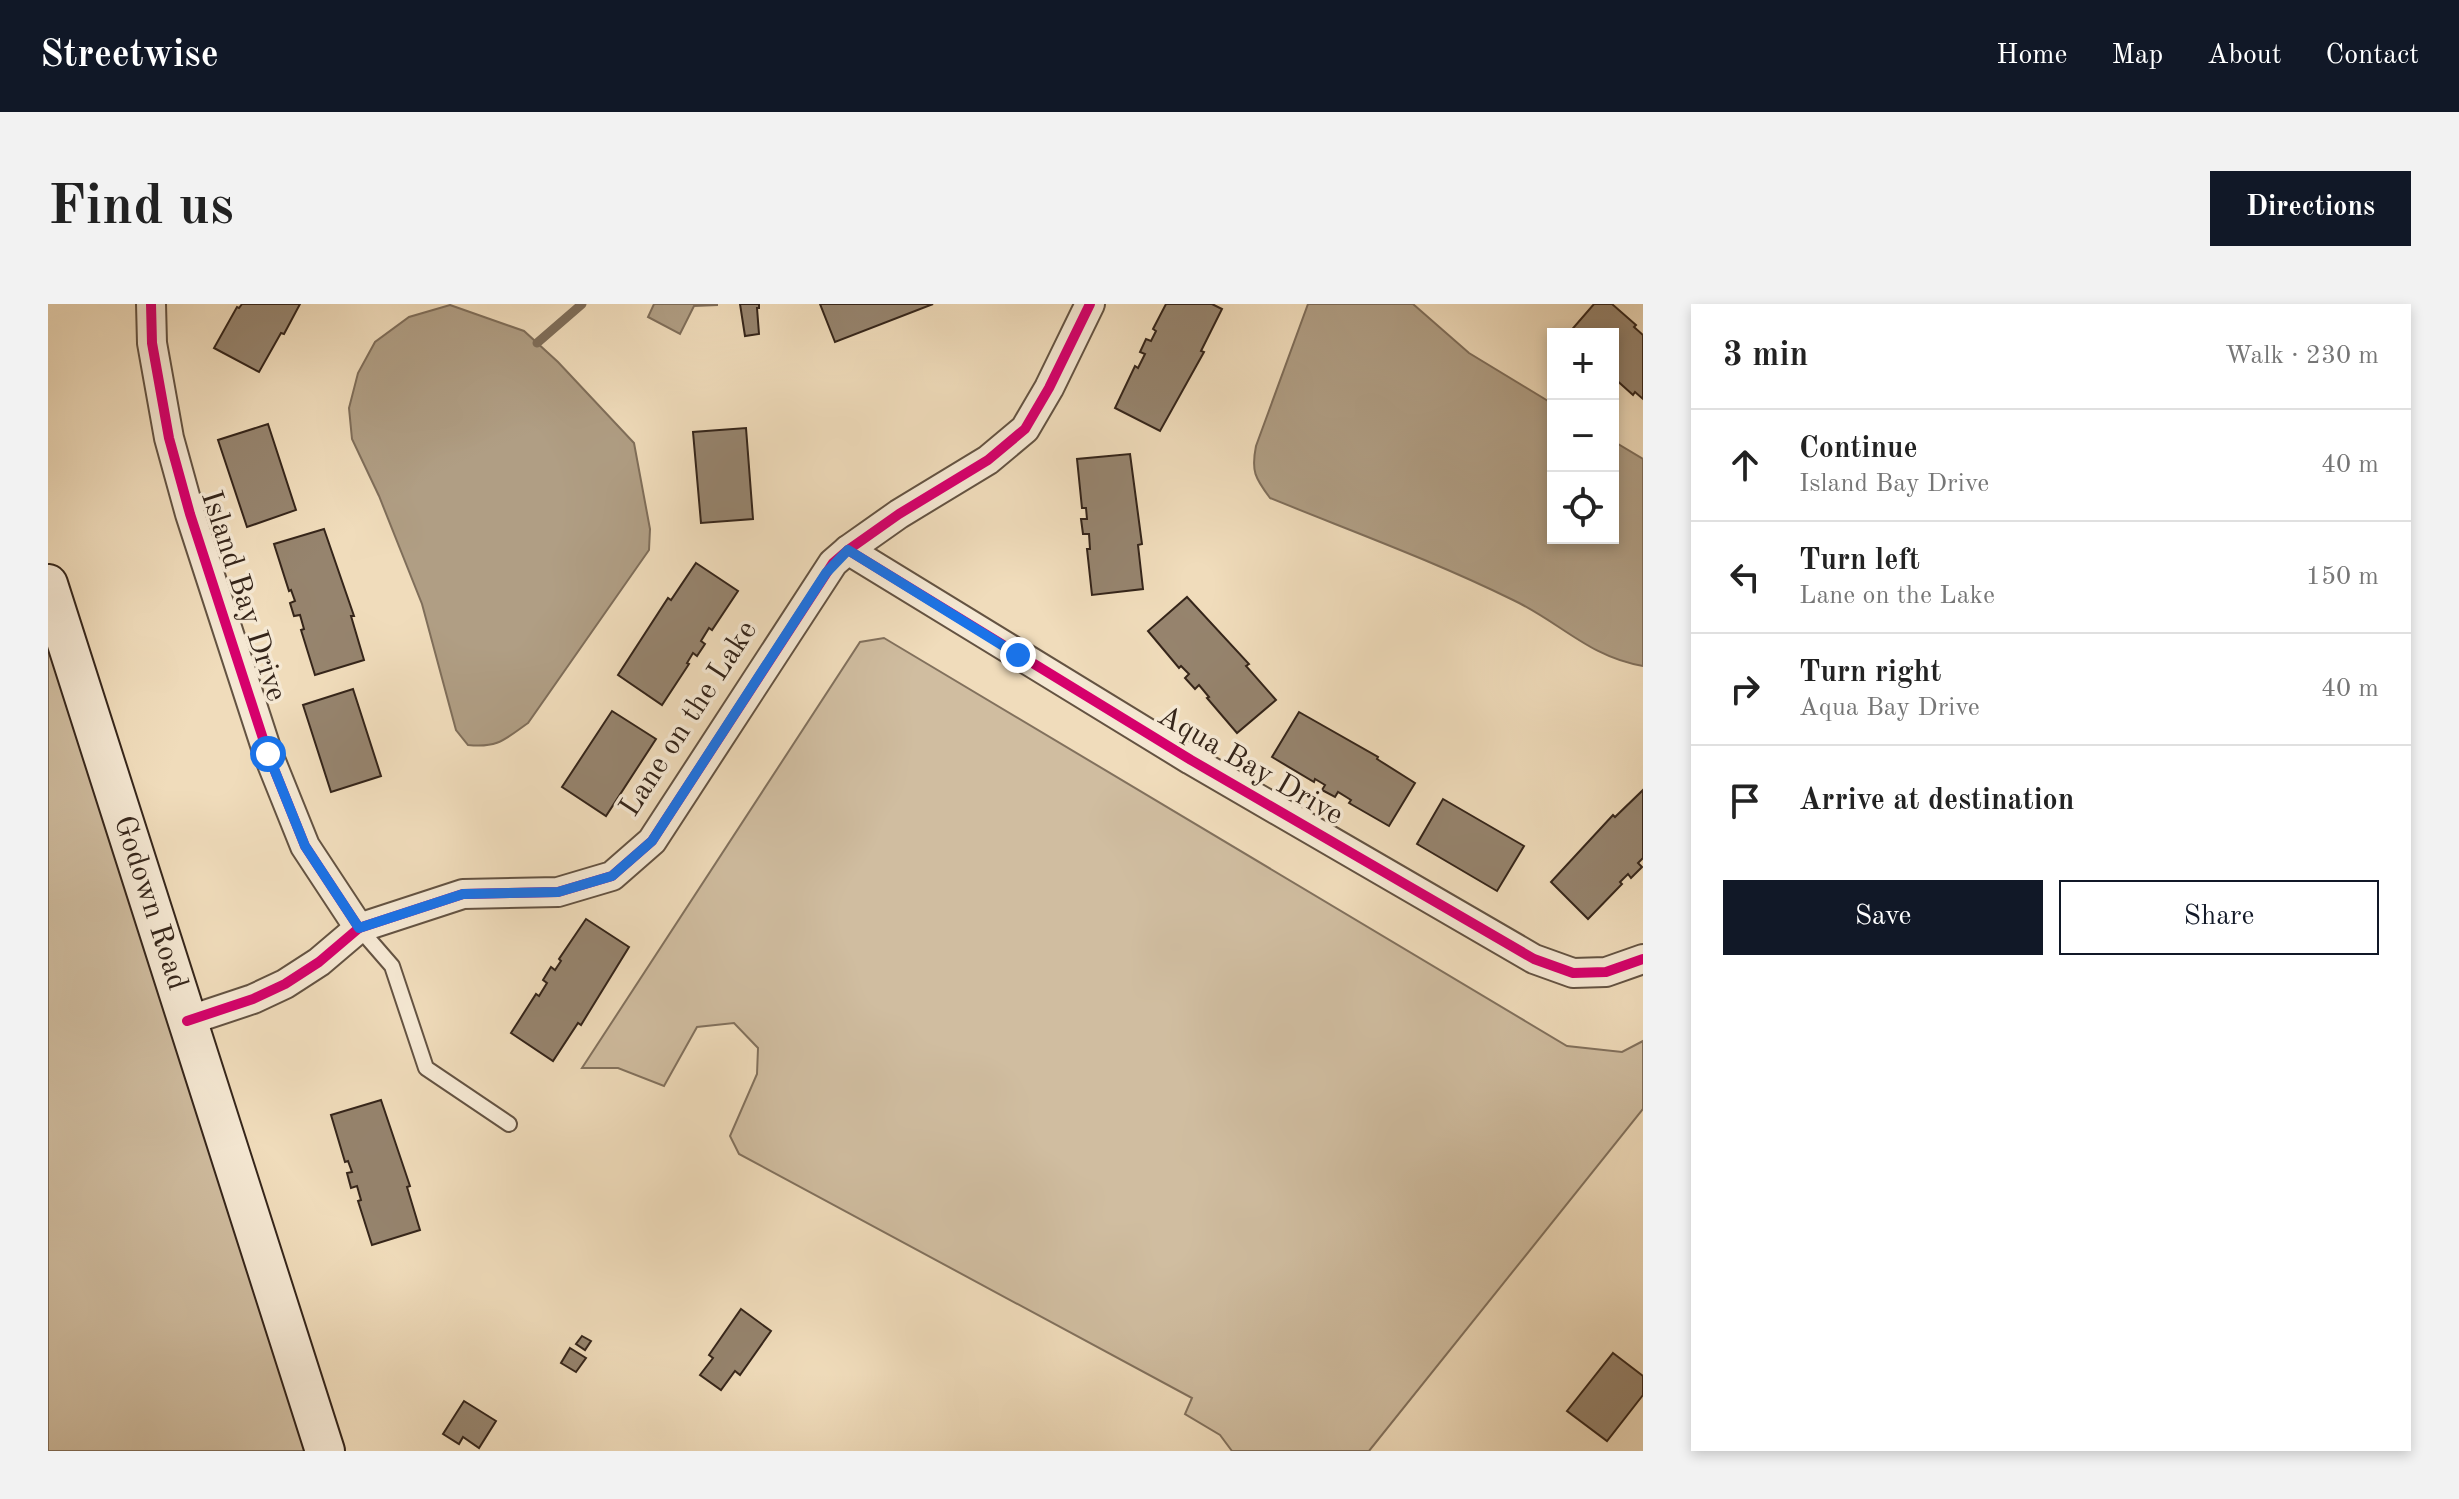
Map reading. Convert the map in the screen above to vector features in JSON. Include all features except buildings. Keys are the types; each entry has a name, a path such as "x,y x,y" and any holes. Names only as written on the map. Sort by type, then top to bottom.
{"main road":[{"name":"Godown Road","path":"48,584 325,1451"}],"street":[{"name":"Island Bay Drive","path":"151,304 152,343 169,438 190,514 268,754 305,846 359,928"},
{"name":"Lane on the Lake","path":"187,1021 253,999 285,984 319,962 359,928 463,894 558,892 612,876 652,841 826,573 848,550 988,460 1025,429 1090,304"},
{"name":"Aqua Bay Drive","path":"848,550 1191,760 1534,959 1573,973 1606,972 1643,959"}],"lane":[{"path":"359,928 392,966 426,1068 509,1124"}],"shaded area":[{"path":"654,304 717,305 694,306 680,334 648,317"},
{"path":"1308,304 1413,304 1469,353 1547,400 1547,544 1619,544 1619,445 1643,459 1643,666 1591,647 1530,609 1483,586 1270,498 1256,474 1256,446"},
{"path":"450,305 524,331 558,362 634,443 650,529 649,550 528,723 506,738 487,745 468,745 456,730 422,604 379,496 352,439 349,408 358,373 375,342 409,317"},
{"path":"48,629 312,1451 48,1451"},
{"path":"884,638 1567,1046 1622,1052 1643,1041 1643,1109 1369,1451 1232,1451 1220,1435 1185,1414 1192,1398 739,1154 730,1136 757,1074 758,1048 734,1023 697,1027 664,1086 618,1068 582,1068 860,642"}],"waterway":[{"path":"537,343 582,304"}],"cycle path":[{"path":"151,304 152,343 169,438 190,514 268,754 305,846 359,928"},
{"path":"187,1021 253,999 285,984 319,962 359,928 463,894 558,892 612,876 652,841 833,563 899,514 988,460 1025,429 1090,304"},
{"path":"848,550 1191,760 1534,959 1573,973 1606,972 1643,959"}],"route":[{"path":"268,754 305,846 359,928 463,894 558,892 612,876 652,841 826,573 848,550 1018,655"}]}
